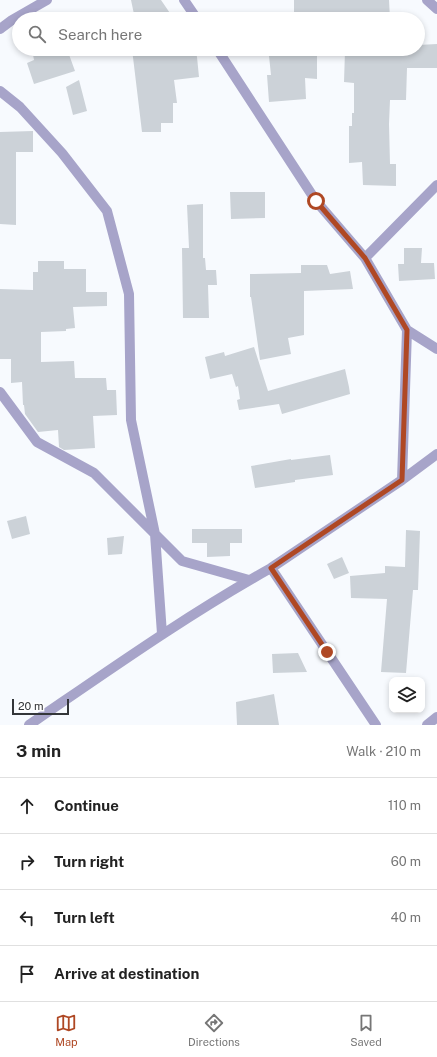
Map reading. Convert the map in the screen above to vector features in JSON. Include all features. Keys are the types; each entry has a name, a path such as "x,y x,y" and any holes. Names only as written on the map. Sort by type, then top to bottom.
{"street":[{"path":"25,12 47,0"},
{"path":"184,0 192,12"},
{"path":"427,0 437,9"},
{"path":"0,29 12,20"},
{"path":"222,56 316,201 365,258 407,330 437,349"},
{"path":"0,91 20,107 62,153 107,211 130,294 131,420 154,534 162,634"},
{"path":"365,258 437,185"},
{"path":"402,480 407,330"},
{"path":"0,392 37,442 94,473 182,562 249,580"},
{"path":"29,725 162,634 271,568 402,480 437,454"},
{"path":"271,568 376,725"},
{"path":"427,725 437,718"}],"building":[{"path":"131,0 161,0 169,12 134,12"},
{"path":"294,0 389,0 390,12 294,12"},
{"path":"437,44 437,68 407,68 406,100 390,100 390,164 396,164 396,186 363,185 362,162 349,163 349,126 352,126 352,113 354,113 354,83 344,82 345,56 425,56 425,45"},
{"path":"33,56 70,56 75,71 34,84 27,63 34,60"},
{"path":"133,56 197,56 199,77 174,80 177,103 173,103 173,123 161,123 161,132 142,132"},
{"path":"269,56 317,56 317,79 305,78 306,99 269,102 267,75 271,75"},
{"path":"79,80 87,111 73,115 66,87"},
{"path":"33,131 33,152 16,152 16,225 0,224 0,132"},
{"path":"230,192 265,192 265,218 231,219"},
{"path":"203,204 203,258 205,258 206,270 216,270 217,285 208,285 209,318 183,318 182,248 189,248 187,205"},
{"path":"404,248 422,248 421,263 434,263 435,279 399,281 398,264 404,264"},
{"path":"38,261 64,261 64,269 86,269 86,292 107,292 107,306 73,307 75,328 66,329 66,331 41,332 41,362 74,361 75,378 106,378 107,390 116,390 117,415 93,416 95,448 64,450 59,447 58,430 38,432 25,414 22,382 11,383 11,359 0,359 0,289 33,290 33,272 38,272"},
{"path":"301,265 327,265 330,274 350,271 353,289 304,291 304,335 288,338 291,354 260,360 250,297 250,274 301,273"},
{"path":"254,347 268,391 345,369 350,394 282,414 279,404 239,410 237,400 240,399 238,386 236,387 232,374 210,379 205,357 224,352 225,356"},
{"path":"330,455 333,475 295,480 295,482 255,488 251,466 291,459"},
{"path":"26,516 30,534 12,539 7,521"},
{"path":"192,529 242,529 242,543 230,543 230,556 207,557 207,543 192,543"},
{"path":"406,530 420,531 418,590 413,590 406,673 381,672 387,599 351,598 350,576 385,573 385,566 405,567"},
{"path":"124,536 122,554 108,555 107,538"},
{"path":"342,557 349,573 334,579 327,564"},
{"path":"298,653 307,672 273,673 272,654"},
{"path":"274,694 279,725 237,725 236,702"}],"route":[{"path":"316,201 365,258 407,330 402,480 271,568 327,652"}]}
